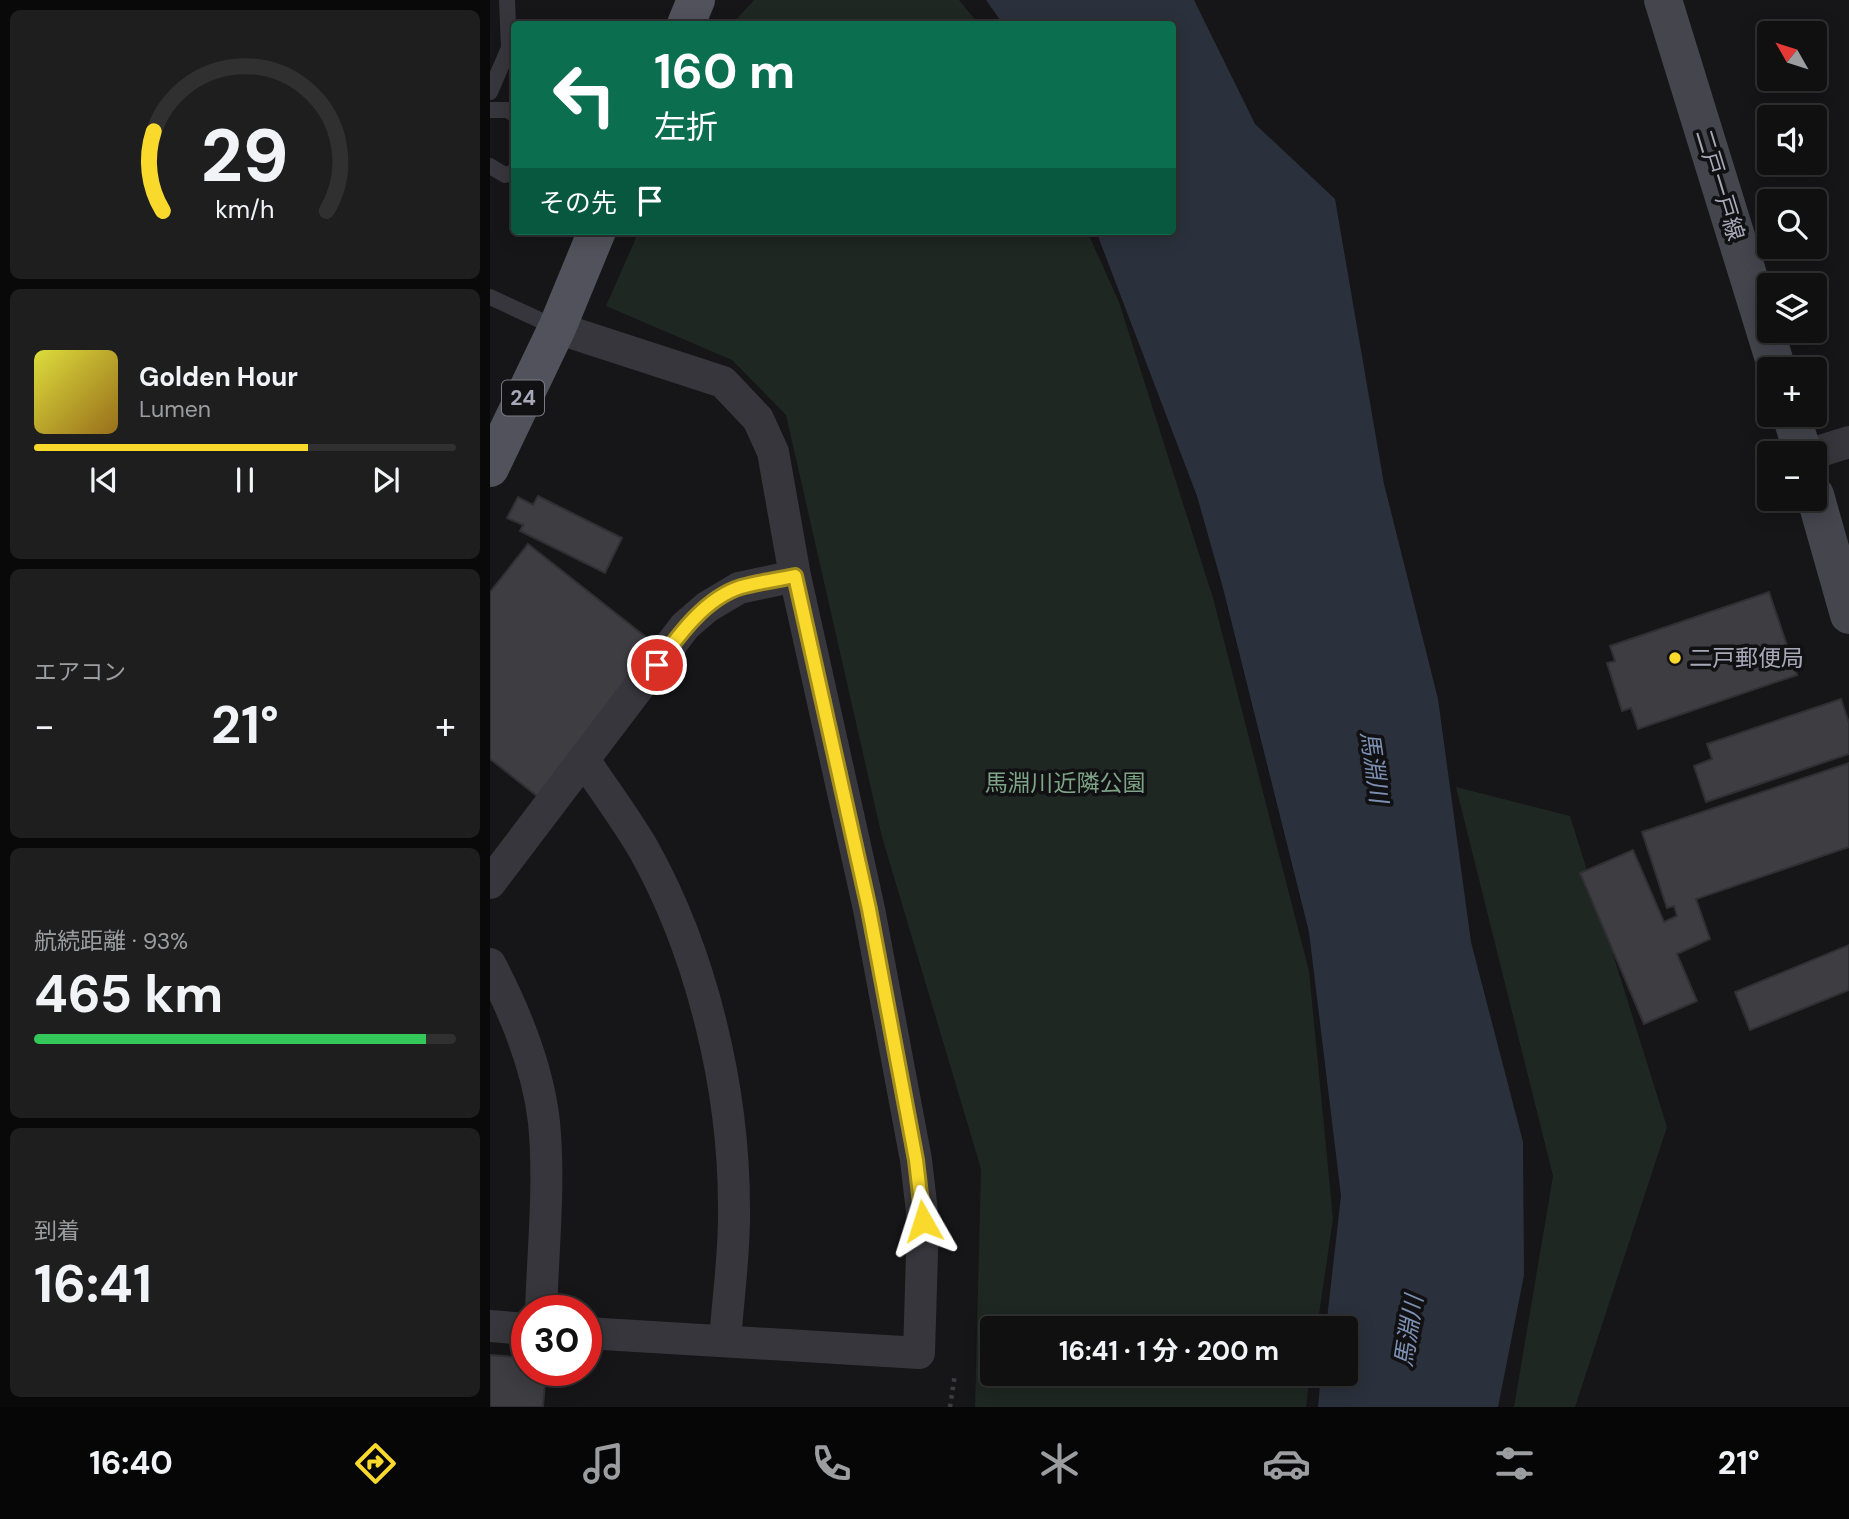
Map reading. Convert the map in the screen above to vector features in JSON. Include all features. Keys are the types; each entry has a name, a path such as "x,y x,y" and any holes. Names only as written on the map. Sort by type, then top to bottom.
{"main road":[{"path":"687,21 696,0"},
{"name":"二戸一戸線","path":"1663,0 1773,357"},
{"name":"24","path":"490,468 557,328 595,235"},
{"path":"1820,511 1849,615"}],"street":[{"path":"557,328 723,383 758,419 773,452 795,576 869,909 916,1160 923,1221 919,1353 602,1334"},
{"path":"1827,449 1849,442"},
{"path":"490,883 685,626 707,607 739,587 795,576"},
{"path":"584,761 643,849 679,926 709,1016 730,1121 734,1209 725,1340"},
{"path":"490,964 507,996 531,1063 544,1121 541,1295"},
{"path":"490,1326 511,1328"}],"lane":[{"path":"490,92 509,48 507,0"},
{"path":"490,110 511,112"},
{"path":"490,166 505,175 511,173"},
{"path":"490,297 557,328"}],"path":[{"path":"950,1407 955,1374"}],"green space":[{"path":"754,0 959,0 976,21 735,21"},
{"name":"馬淵川近隣公園","path":"637,235 1089,235 1119,302 1213,598 1309,971 1333,1219 1319,1316 980,1316 980,1386 1309,1386 1306,1407 975,1407 981,1169 882,837 786,415 732,360 606,306"},
{"path":"1456,787 1570,816 1667,1127 1575,1407 1514,1407 1553,1176"}],"water":[{"name":"馬淵川","path":"986,0 1194,0 1255,124 1335,199 1384,484 1438,699 1471,942 1523,1142 1524,1275 1498,1407 1318,1407 1320,1386 1358,1386 1358,1316 1327,1316 1341,1196 1309,932 1223,588 1197,496 1098,235 1176,235 1176,21 1001,21"}],"building":[{"path":"538,496 622,538 605,573 520,531 523,525 507,518 518,497 533,505"},
{"path":"528,544 656,645 537,796 490,759 490,592"},
{"path":"1769,592 1797,675 1638,729 1631,708 1622,711 1607,663 1615,661 1610,646"},
{"path":"1841,699 1849,723 1849,754 1706,802 1694,766 1712,759 1707,744"},
{"path":"1849,763 1849,847 1696,899 1710,939 1677,954 1697,1001 1644,1024 1580,873 1633,850 1664,922 1677,916 1674,906 1667,908 1642,832"},
{"path":"1849,945 1849,990 1750,1030 1735,992"},
{"path":"490,1355 511,1357 511,1386 545,1386 543,1407 490,1407"}],"place":[{"name":"二戸郵便局","path":"1675,658"}],"route":[{"path":"657,665 685,626 707,607 739,587 795,576 869,909 916,1160 923,1221"}]}
